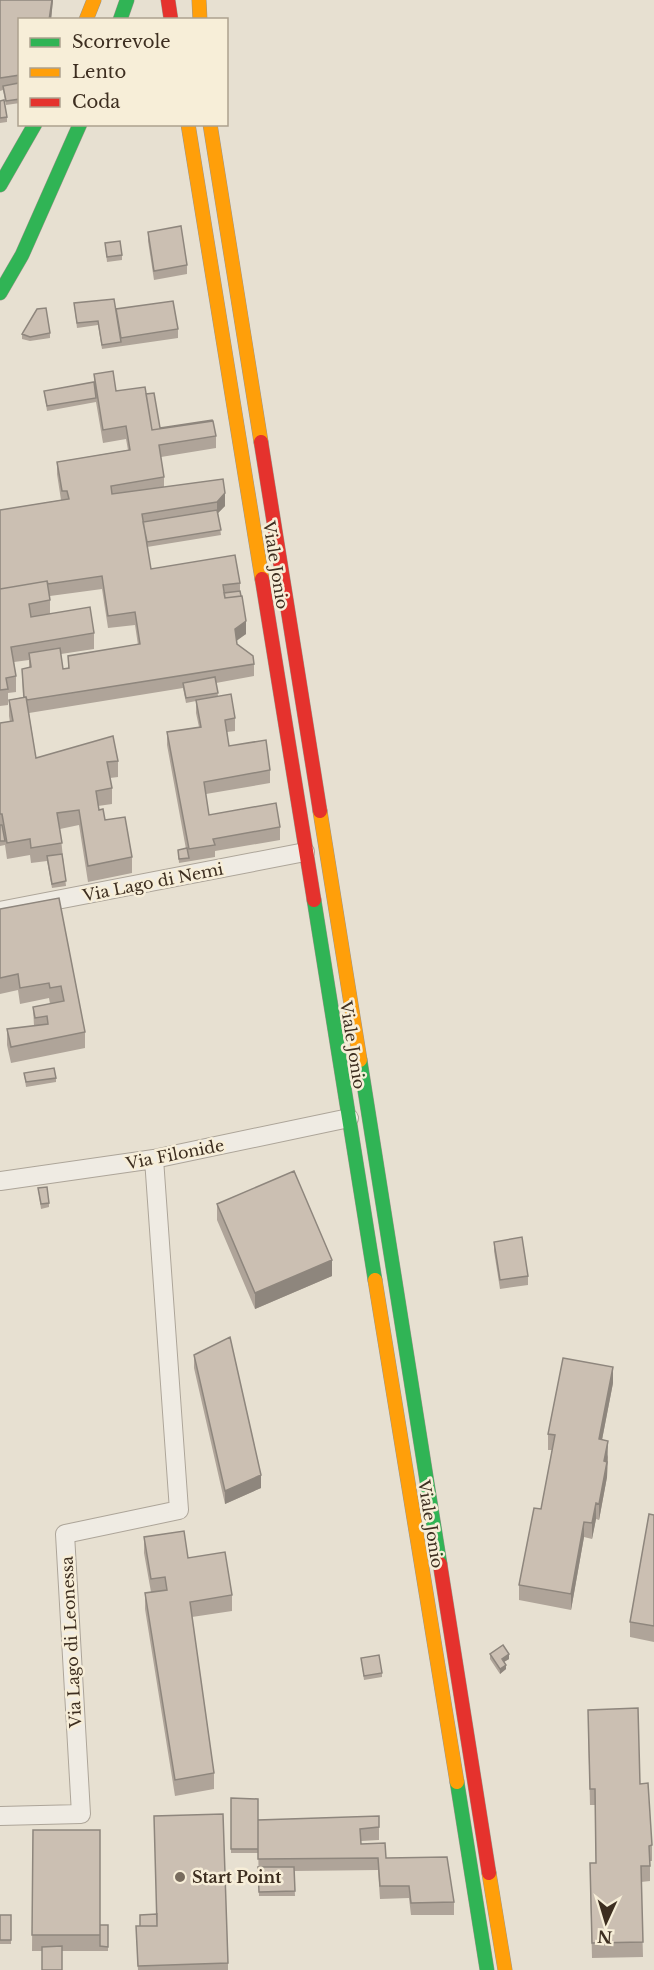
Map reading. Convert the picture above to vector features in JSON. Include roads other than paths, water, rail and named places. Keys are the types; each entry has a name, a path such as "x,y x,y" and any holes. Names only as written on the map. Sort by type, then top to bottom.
{"main road":[{"path":"87,18 94,0"},
{"path":"121,18 127,0"},
{"path":"168,0 171,18"},
{"path":"199,2 200,18"},
{"path":"0,185 34,126"},
{"path":"0,293 22,255 79,126"},
{"name":"Viale Jonio","path":"188,126 487,1970"},
{"name":"Viale Jonio","path":"210,126 505,1970"}],"street":[{"name":"Via Lago di Nemi","path":"0,911 305,852"},
{"name":"Via Filonide","path":"0,1181 154,1159 349,1119"},
{"name":"Via Lago di Leonessa","path":"0,1816 81,1814 65,1534 179,1510 154,1159"}],"place":[{"name":"Start Point","path":"180,1877"}]}
